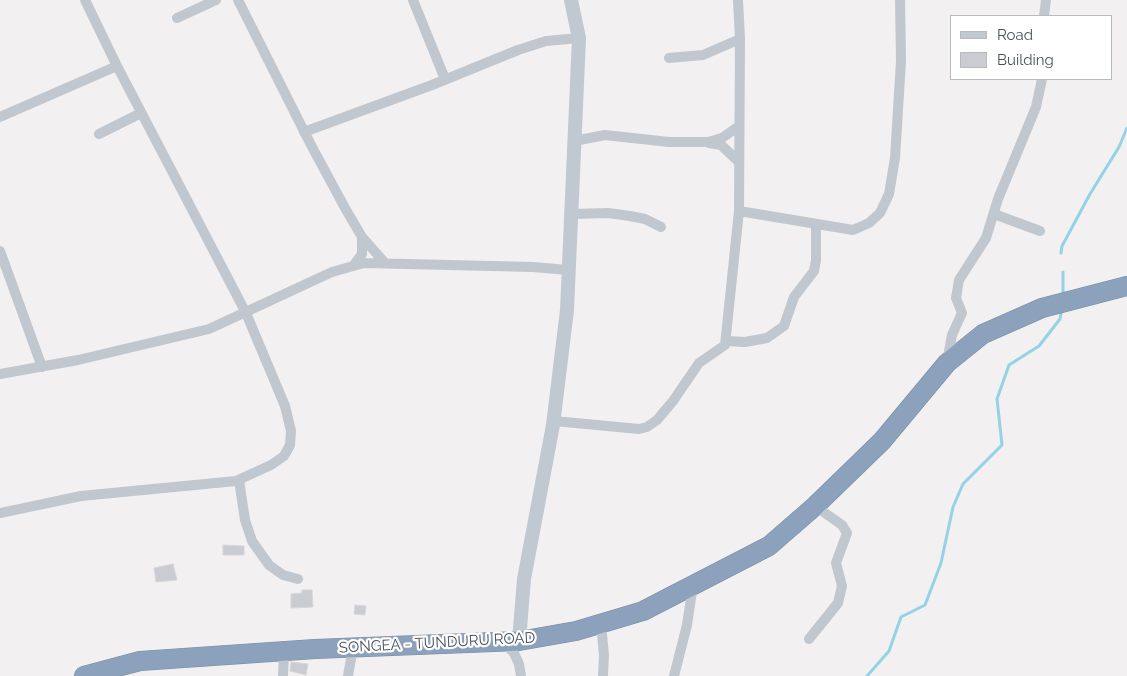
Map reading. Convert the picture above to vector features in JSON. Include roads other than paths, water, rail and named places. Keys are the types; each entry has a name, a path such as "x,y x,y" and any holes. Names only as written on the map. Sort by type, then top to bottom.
{"highway":[{"name":"SONGEA - TUNDURU ROAD","path":"84,676 115,672 140,661 353,648 511,641 576,631 643,611 769,546 815,506 882,441 947,363 983,334 1042,308 1127,286"}],"street":[{"path":"0,513 81,496 239,480 284,456 290,446 291,431 285,406 246,313 141,113 85,0"},
{"path":"177,18 216,0"},
{"path":"238,0 304,132 362,237 385,263"},
{"path":"412,0 445,79"},
{"path":"521,676 511,641 554,421 567,310 579,38 570,0"},
{"path":"554,421 639,429 647,427 673,402 699,364 709,354 721,350 726,341 739,211 740,39 738,0"},
{"path":"739,211 841,229 860,228 880,213 889,194 895,158 901,61 900,0"},
{"path":"1044,15 1046,0"},
{"path":"304,132 546,41 579,38"},
{"path":"669,58 703,55 740,39"},
{"path":"0,117 117,66"},
{"path":"947,363 952,335 962,313 956,298 958,280 986,238 1036,107 1042,80"},
{"path":"99,134 141,113"},
{"path":"708,142 722,138 738,126"},
{"path":"574,141 605,135 669,142 708,142 721,145 738,162"},
{"path":"572,214 608,213 630,216 645,219 661,227"},
{"path":"994,214 1040,231"},
{"path":"726,341 745,342 767,338 784,326 794,297 814,271 816,260 816,224"},
{"path":"354,265 362,254 362,237"},
{"path":"0,251 42,367"},
{"path":"0,374 42,367 209,329 332,272 354,265 385,263 533,267 568,270"},
{"path":"239,480 245,520 252,541 270,565 283,575 298,579"},
{"path":"809,639 838,603 842,586 836,563 847,533 842,524 815,506"},
{"path":"674,676 687,625 693,585"},
{"path":"601,624 604,655 603,676"},
{"path":"348,676 353,648"},
{"path":"283,676 284,652"}],"waterway":[{"path":"1061,253 1062,246 1090,194 1119,147 1127,128"},
{"path":"1063,272 1063,295"},
{"path":"867,676 889,651 901,617 925,605 941,563 953,507 963,484 1002,445 997,399 1009,365 1039,346 1060,319 1062,308"}]}
